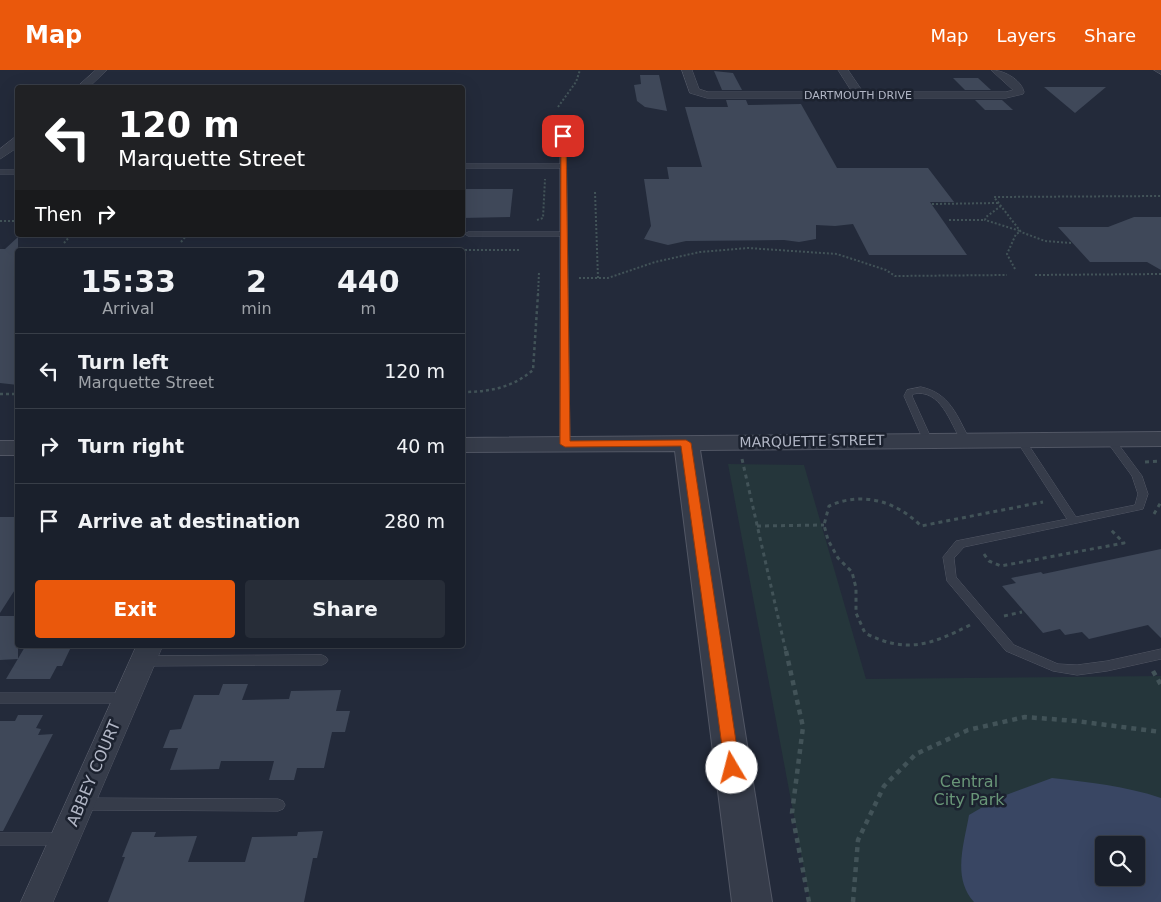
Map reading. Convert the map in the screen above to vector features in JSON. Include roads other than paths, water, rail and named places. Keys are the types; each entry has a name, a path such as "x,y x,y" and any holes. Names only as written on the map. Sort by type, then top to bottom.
{"street":[{"path":"84,85 102,70"},
{"name":"DARTMOUTH DRIVE","path":"687,70 693,89 697,93 715,96 1006,95 1019,92 1018,88 996,70"},
{"path":"843,70 860,95"},
{"path":"0,156 15,143"},
{"name":"MARQUETTE STREET","path":"465,445 1161,439"},
{"path":"686,443 752,902"},
{"path":"0,448 15,448"},
{"name":"ABBEY COURT","path":"37,902 146,653"}],"lane":[{"path":"563,118 565,444"},
{"path":"465,166 563,166"},
{"path":"0,172 15,172"},
{"path":"468,234 563,234"},
{"path":"928,440 908,396 910,392 916,389 934,392 941,397 965,440"},
{"path":"1110,439 1137,476 1143,494 1139,507 960,544 948,557 951,578 1010,648 1057,668 1078,670 1107,666 1161,654"},
{"path":"1021,440 1073,520"},
{"path":"146,653 322,660"},
{"path":"0,698 125,698"},
{"path":"80,804 278,805"},
{"path":"0,839 65,839"}],"water":[{"path":"1052,778 1121,787 1161,798 1161,902 974,902 967,893 961,872 961,860 969,815 998,798"}],"park label":[{"name":"Central City Park","path":"969,790"}]}
